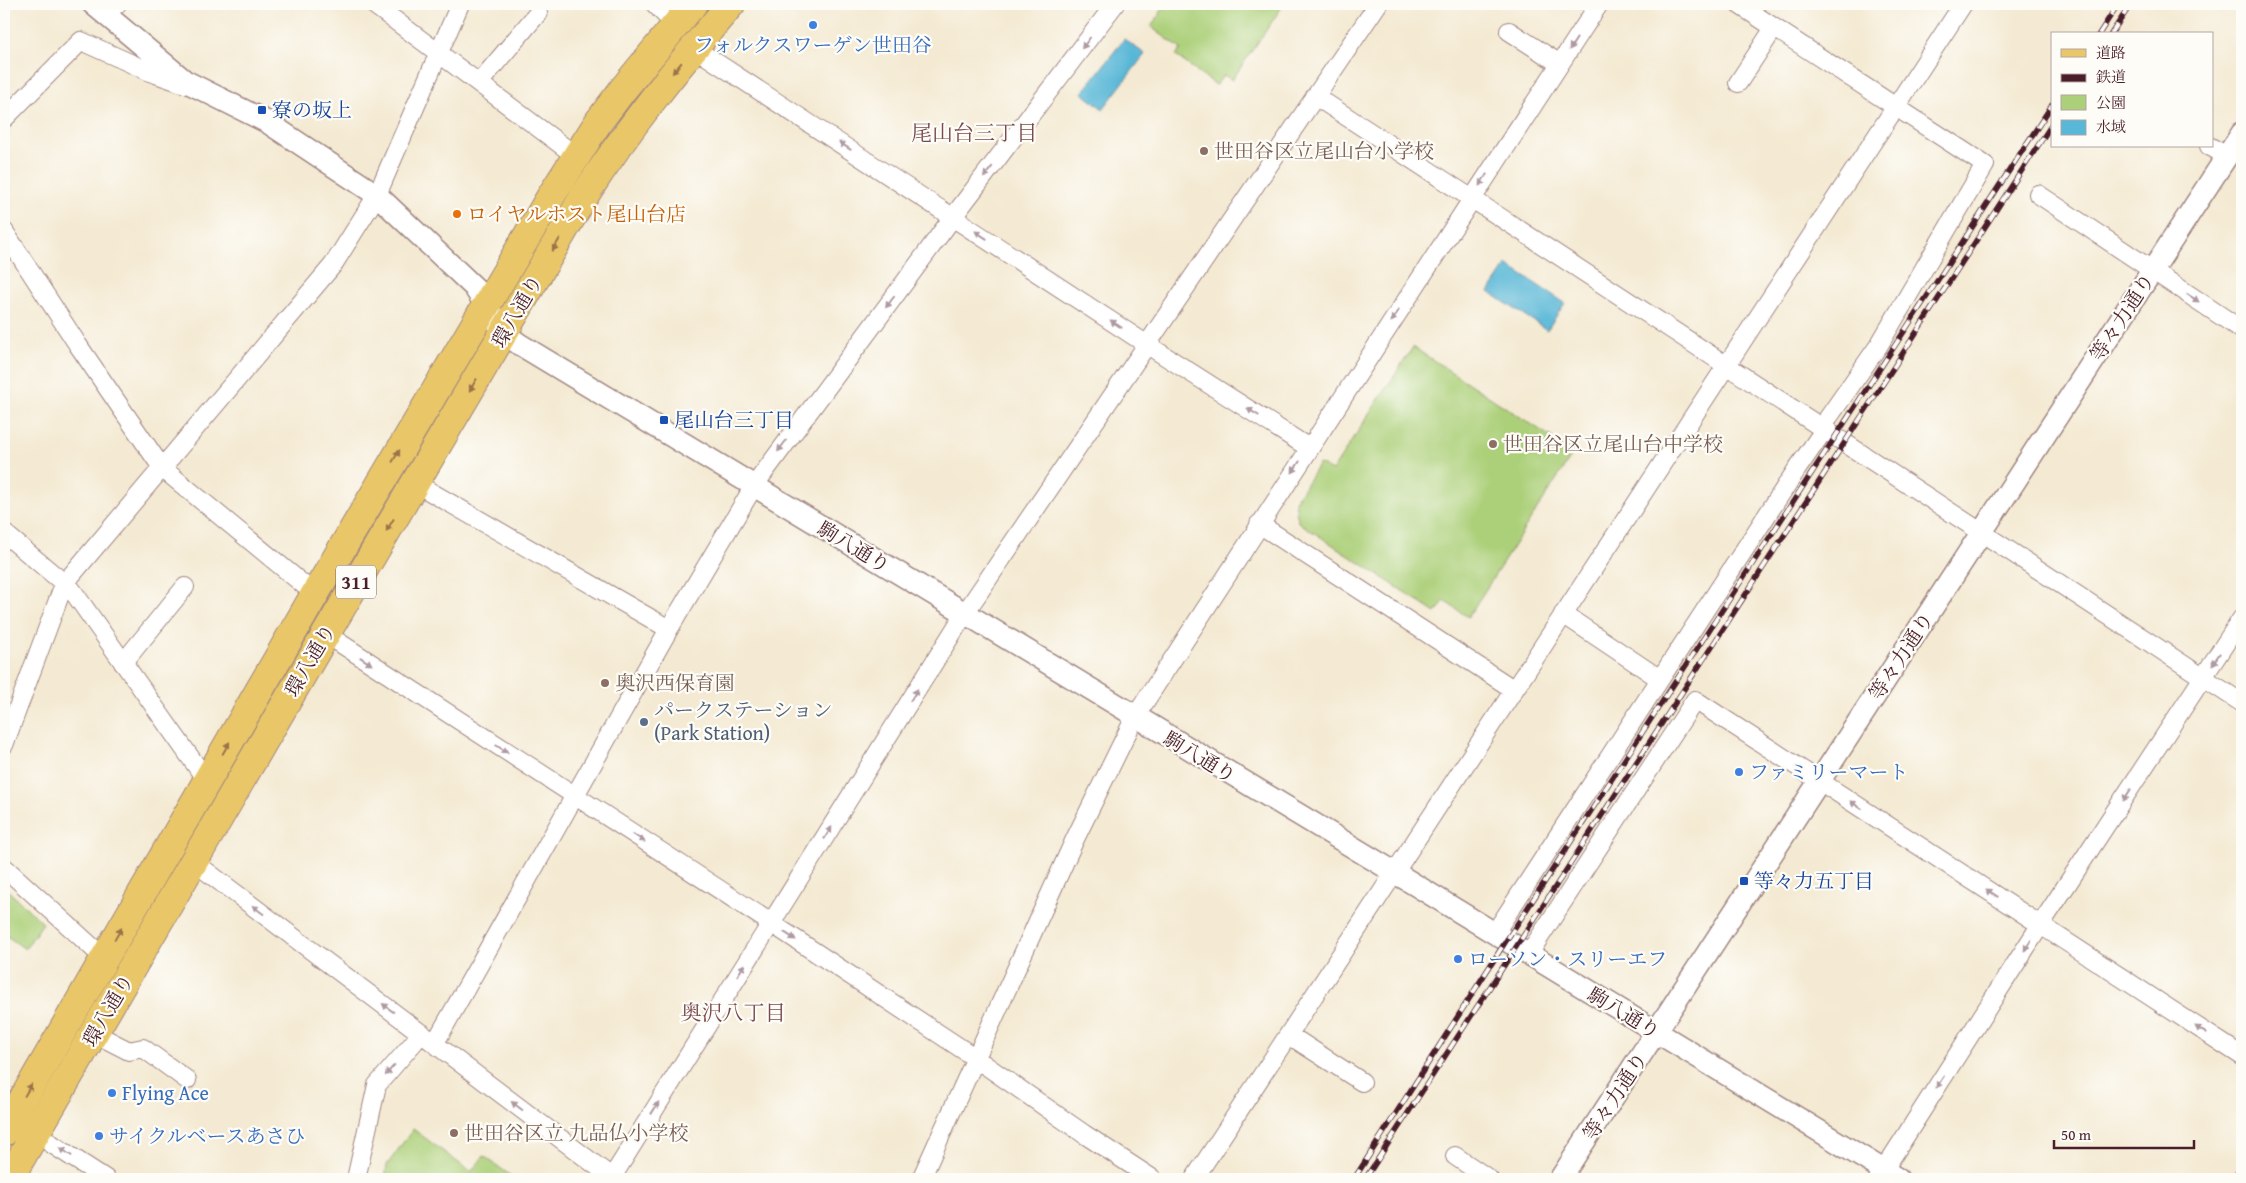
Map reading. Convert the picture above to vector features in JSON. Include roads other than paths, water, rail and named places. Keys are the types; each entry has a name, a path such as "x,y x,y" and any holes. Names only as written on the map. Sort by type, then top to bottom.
{"main road":[{"name":"環八通り","path":"8,1125 315,594 486,304 576,156 624,88 694,4"},
{"name":"環八通り","path":"8,1179 415,482 604,166 658,91 731,4"}],"street":[{"path":"373,4 576,156"},
{"path":"4,745 64,584 333,265 377,195 460,4"},
{"path":"655,4 675,25"},
{"path":"356,1179 377,1085 429,1038 575,796 754,486 1115,4"},
{"path":"194,862 429,1038 612,1179 965,613 1378,4"},
{"path":"921,1179 1075,839 1135,717 1599,4"},
{"path":"1494,934 1824,430 1828,418 1879,345 1985,165 1738,4"},
{"path":"1194,1179 1963,4"},
{"path":"105,7 196,88"},
{"path":"479,83 538,13"},
{"path":"1738,83 1774,28"},
{"path":"1509,31 1560,64"},
{"path":"4,119 82,41 150,72 196,88 267,122 377,195 474,287 504,333"},
{"path":"694,48 1146,344 1309,448"},
{"path":"1315,96 1726,367 2242,703"},
{"name":"等々力通り","path":"1560,1179 2152,271 2218,151 2242,133"},
{"path":"2038,194 2242,330"},
{"path":"4,231 78,346 162,468 315,594"},
{"name":"駒八通り","path":"504,333 527,349 1394,872 1886,1176"},
{"path":"415,482 670,629"},
{"path":"1259,524 1513,689"},
{"path":"4,533 72,590 207,781"},
{"path":"123,663 185,588"},
{"path":"1563,614 1660,679"},
{"path":"1886,1176 2041,924 2242,618"},
{"path":"326,634 771,923 1153,1179"},
{"path":"1528,955 1695,700 2242,1056"},
{"path":"4,867 104,958"},
{"path":"94,1033 129,1051 143,1048 187,1080"},
{"path":"1289,1035 1362,1082"},
{"path":"8,1125 36,1133 106,1179"},
{"path":"1455,1156 1489,1179"}],"water":[{"path":"1124,39 1145,54 1103,109 1082,93"},
{"path":"1507,265 1565,303 1547,330 1489,292"}],"railway":[{"path":"2100,32 2118,4"},
{"path":"2112,32 2131,4"},
{"path":"1354,1179 1506,941 2051,107"},
{"path":"1365,1179 2051,126"}],"place":[{"name":"フォルクスワーゲン世田谷","path":"813,25"},
{"name":"寮の坂上","path":"262,110"},
{"name":"世田谷区立尾山台小学校","path":"1204,151"},
{"name":"ロイヤルホスト尾山台店","path":"457,214"},
{"name":"尾山台三丁目","path":"664,420"},
{"name":"世田谷区立尾山台中学校","path":"1493,444"},
{"name":"奥沢西保育園","path":"605,683"},
{"name":"パークステーション (Park Station)","path":"644,722"},
{"name":"ファミリーマート","path":"1739,772"},
{"name":"等々力五丁目","path":"1744,881"},
{"name":"ローソン・スリーエフ","path":"1458,959"},
{"name":"Flying Ace","path":"112,1093"},
{"name":"世田谷区立 九品仏小学校","path":"454,1133"},
{"name":"サイクルベースあさひ","path":"99,1136"}],"district":[{"name":"尾山台三丁目","path":"974,133"},
{"name":"奥沢八丁目","path":"733,1013"}]}
